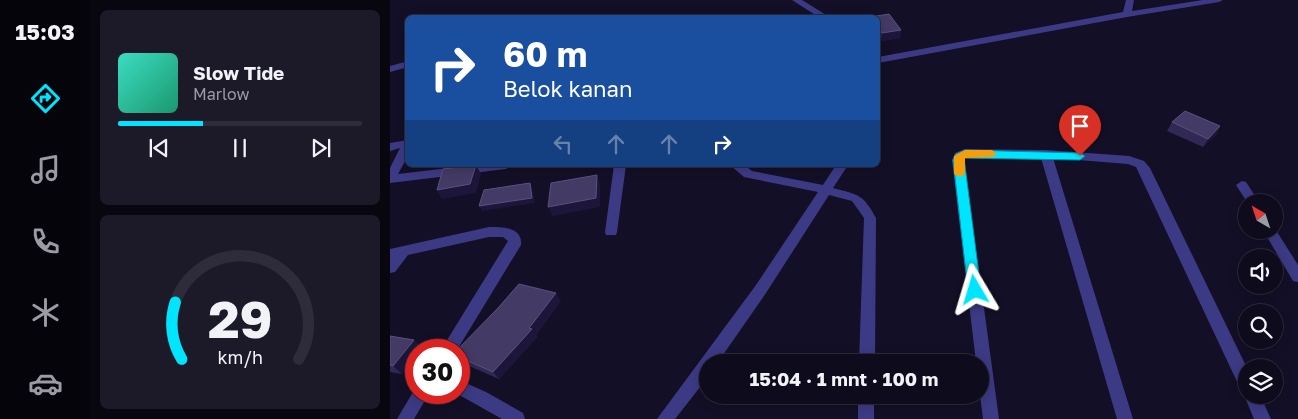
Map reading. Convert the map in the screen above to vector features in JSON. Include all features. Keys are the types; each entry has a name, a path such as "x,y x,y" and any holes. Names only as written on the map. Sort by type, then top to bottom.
{"street":[{"path":"796,0 822,15"},
{"path":"1127,14 1130,0"},
{"path":"880,60 1127,14 1219,0"},
{"path":"390,69 405,65"},
{"path":"390,147 405,144"},
{"path":"390,179 405,150"},
{"path":"991,419 958,160 959,156 965,153 1046,154 1129,160 1140,164 1144,168 1238,366"},
{"path":"1046,154 1125,419"},
{"path":"390,179 489,167"},
{"path":"611,232 620,167"},
{"path":"739,167 748,174 856,198 864,207 870,218 867,354"},
{"path":"714,354 761,289 841,167"},
{"path":"1242,185 1247,194"},
{"path":"390,254 488,232 506,232 515,239 514,245 456,339"},
{"path":"1275,239 1298,277"},
{"path":"390,268 404,251"},
{"path":"665,419 699,375"},
{"path":"470,393 517,419"},
{"path":"405,419 414,404"},
{"path":"866,404 866,419"},
{"path":"1256,404 1263,419"}],"building":[{"path":"889,14 901,30 882,33 880,30 880,15"},
{"path":"1185,111 1220,126 1208,139 1172,122"},
{"path":"475,167 470,184 437,190 443,169"},
{"path":"597,175 596,198 548,207 551,183"},
{"path":"530,183 532,198 479,206 484,190"},
{"path":"519,284 556,293 529,328 532,329 493,372 470,362 470,339 468,339"},
{"path":"390,336 408,339 405,339 405,351 393,366 390,365"}],"slow traffic":[{"path":"960,174 959,156 965,153 992,154"}],"route":[{"path":"975,290 959,156 965,153 1080,156"}]}
